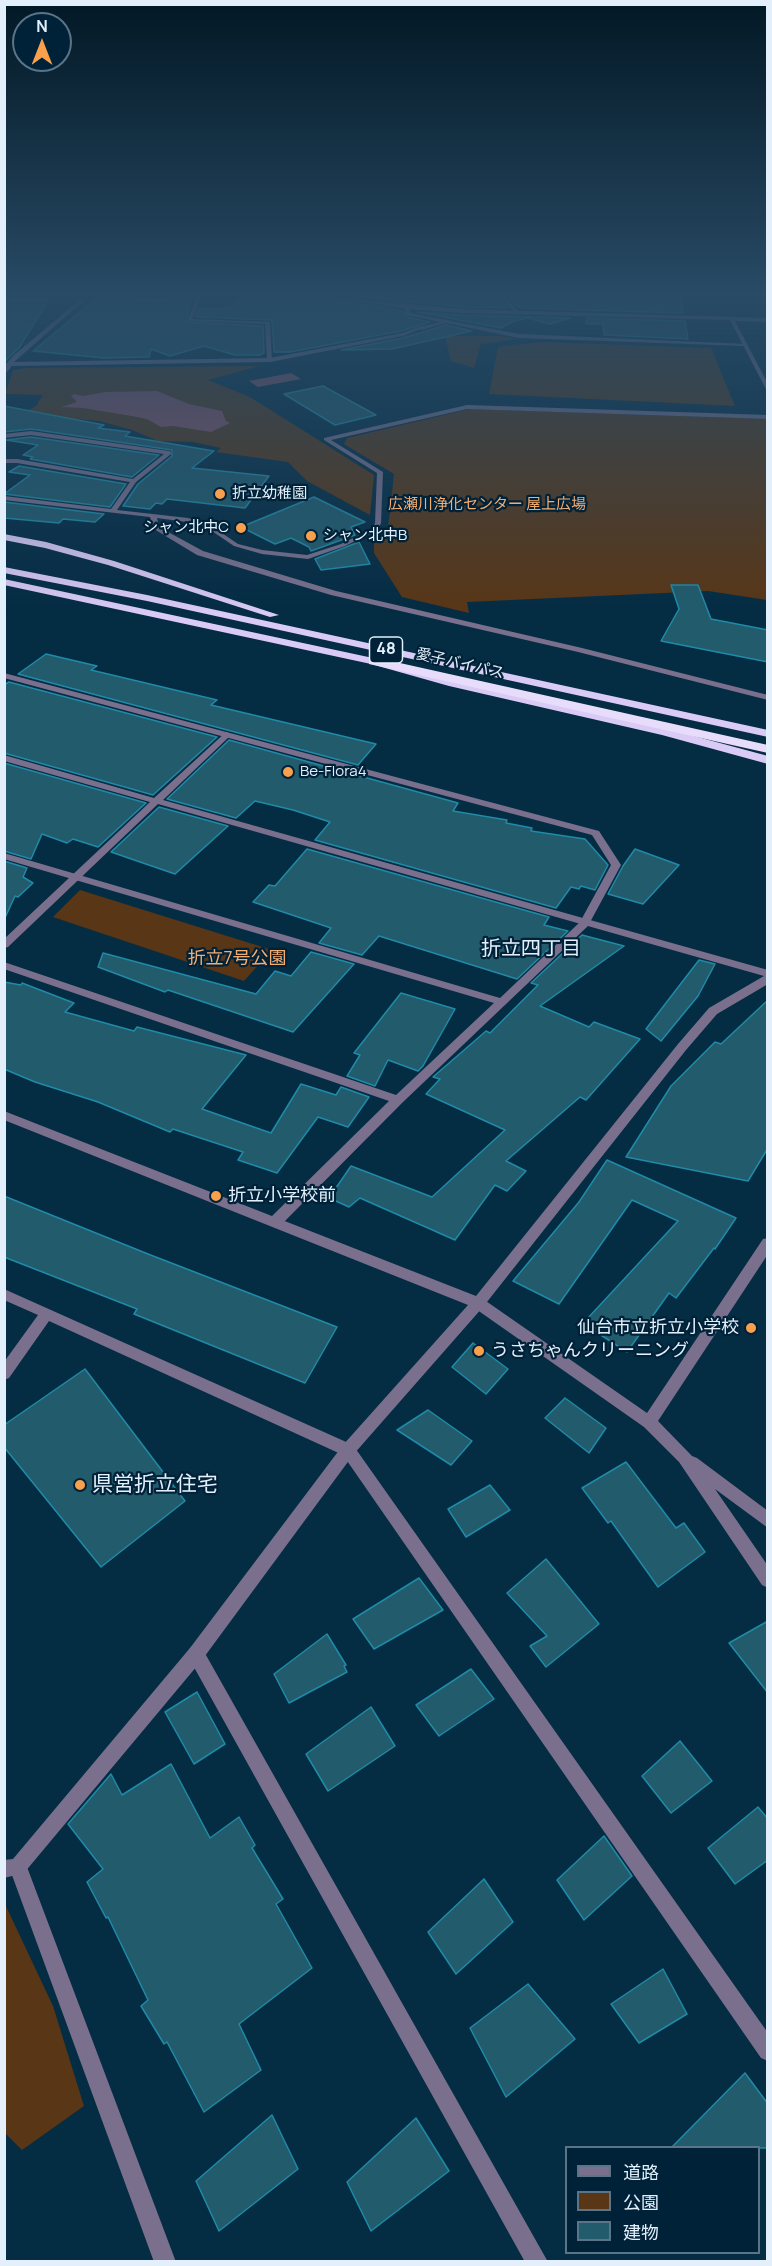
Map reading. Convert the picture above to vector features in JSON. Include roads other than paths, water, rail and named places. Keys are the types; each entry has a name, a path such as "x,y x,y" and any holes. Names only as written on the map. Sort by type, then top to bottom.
{"highway":[{"path":"4,537 46,545 111,563 256,610 333,632 722,724"},
{"name":"愛子バイパス","path":"4,570 169,603 768,734"},
{"name":"愛子バイパス","path":"4,582 768,749"},
{"path":"373,661 453,684 664,732 768,760"}],"street":[{"path":"4,498 188,520 208,526 236,545 308,558 375,530 378,523 380,472 326,439 466,407 768,417"},
{"path":"4,436 31,433 169,453 134,481 113,511"},
{"path":"4,461 17,460 134,481"},
{"path":"153,516 156,528 200,553 334,593 579,650 768,698"},
{"path":"4,675 596,833 616,865 584,924 398,1100 276,1221"},
{"path":"4,945 226,735"},
{"path":"4,758 584,924 768,974"},
{"path":"4,856 501,1002"},
{"path":"4,965 398,1100"},
{"path":"165,2262 11,1868 196,1654 348,1450 478,1303 682,1047 713,1011 768,979"},
{"path":"4,1115 478,1303 649,1422 684,1457 768,1521"},
{"path":"649,1422 768,1244"},
{"path":"4,1294 348,1450 768,2051"},
{"path":"4,1374 47,1313"},
{"path":"684,1457 768,1580"},
{"path":"196,1654 537,2262"}],"place":[{"name":"折立幼稚園","path":"220,494"},
{"name":"シャン北中C","path":"241,528"},
{"name":"シャン北中B","path":"311,536"},
{"name":"Be-Flora4","path":"288,772"},
{"name":"折立小学校前","path":"216,1196"},
{"name":"仙台市立折立小学校","path":"751,1328"},
{"name":"うさちゃんクリーニング","path":"479,1351"},
{"name":"県営折立住宅","path":"80,1485"}],"district":[{"name":"折立四丁目","path":"531,949"}],"park label":[{"name":"広瀬川浄化センター 屋上広場","path":"487,505"},
{"name":"折立7号公園","path":"237,959"}]}
